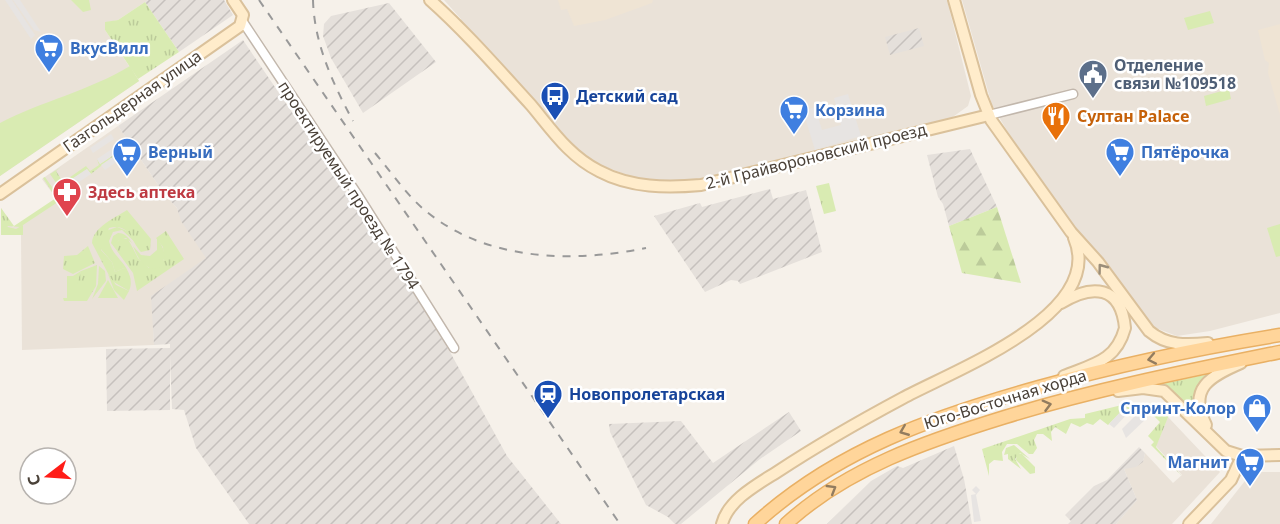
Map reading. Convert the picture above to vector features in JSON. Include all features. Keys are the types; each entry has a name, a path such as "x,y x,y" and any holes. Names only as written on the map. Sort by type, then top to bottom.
{"main road":[{"path":"233,0 243,15 243,22"},
{"name":"2-й Грайвороновский проезд","path":"430,0 446,14 576,158 599,172 643,185 662,187 701,185 989,115"},
{"path":"435,0 446,14"},
{"path":"954,0 989,115 1071,232 1098,262 1149,331 1159,339 1182,344 1251,340"},
{"name":"Газгольдерная улица","path":"0,194 243,22"},
{"path":"722,524 733,504 783,468 865,418 994,352 1034,327 1055,306 1078,274 1079,257 1071,232"},
{"path":"1018,393 1102,360 1116,350 1122,339 1125,328 1121,310 1117,302 1102,292 1085,290 1055,306"},
{"name":"Юго-Восточная хорда","path":"754,524 805,483 865,449 927,421 1018,393 1129,364 1280,335"},
{"name":"Юго-Восточная хорда","path":"786,524 821,495 849,478 918,446 976,426 1133,381 1280,352"},
{"path":"1210,433 1199,406 1201,390 1206,383 1223,371 1254,357"},
{"path":"1074,398 1156,388 1172,396 1226,452 1242,456 1280,455"},
{"path":"1189,524 1231,480 1242,456"}],"street":[{"name":"проектируемый проезд № 1794","path":"243,22 357,194 454,348"},
{"path":"989,115 1073,94"}],"shaded area":[{"path":"0,0 148,0 118,20 105,23 105,30 139,81 0,176"},
{"path":"5,0 12,0 35,35 31,39"},
{"path":"13,0 20,0 41,32 34,30"},
{"path":"148,0 224,0 233,15 179,52 145,2"},
{"path":"444,0 947,0 971,96 968,106 950,119 704,181 653,182 638,179 595,163 579,151 460,21 461,19"},
{"path":"558,0 653,0 652,3 605,20 574,26 567,9 561,10"},
{"path":"962,0 1280,0 1280,313 1210,331 1177,336 1153,327 1075,227 1006,129 992,105"},
{"path":"389,3 436,62 363,113 331,58 323,36 324,24 331,16"},
{"path":"1280,24 1280,115 1268,73 1269,63 1265,60 1258,30"},
{"path":"919,28 924,46 890,55 885,37"},
{"path":"243,40 406,280 450,352 507,456 561,524 249,524 196,448 184,410 172,409 170,355 170,410 107,411 106,349 170,348 170,344 154,345 151,296 206,258 181,221 177,208 165,195 118,126"},
{"path":"848,94 861,136 815,150 803,111 815,107 822,130 841,125 834,98"},
{"path":"118,126 165,195 177,208 182,221 207,258 152,296 154,345 22,350 21,235 1,235 1,208 13,227 47,206 56,198 42,179"},
{"path":"111,134 114,139 93,153 90,148"},
{"path":"118,145 121,150 100,164 97,159"},
{"path":"970,149 997,207 949,226 943,204 938,197 927,155"},
{"path":"122,151 125,156 105,170 101,165"},
{"path":"87,169 91,174 64,192 61,186"},
{"path":"770,189 773,199 806,190 822,252 740,284 738,281 731,280 705,292 654,216 700,203 702,207"},
{"path":"1125,407 1130,411 1114,428 1109,424"},
{"path":"1148,411 1148,417 1126,438 1122,429 1139,412"},
{"path":"789,412 801,431 760,459 681,524 675,524 668,517 646,505 610,432 609,424 681,421 713,463"},
{"path":"1168,417 1220,472 1172,524 1116,524 1137,500 1124,469 1143,462 1145,453 1173,483 1182,475 1156,446"},
{"path":"954,446 964,479 972,524 827,524 871,481 897,466 903,468"},
{"path":"1139,447 1145,453 1143,462 1136,467 1124,469 1137,500 1116,524 1068,524 1071,521 1065,515 1094,486 1107,480"},
{"path":"1252,472 1280,472 1280,524 1211,524"},
{"path":"976,486 980,490 976,495 981,521 974,522 971,495 976,494 972,490"}],"green space":[{"path":"71,0 89,0 91,10 83,12"},
{"path":"145,2 179,52 138,79 105,30 105,22 118,20"},
{"path":"1210,11 1214,23 1188,30 1184,18"},
{"path":"130,66 139,81 0,176 0,123 114,75"},
{"path":"1229,89 1231,99 1206,106 1204,96"},
{"path":"121,150 91,174 87,169 61,187 63,193 50,174 61,167 56,171 63,182 86,166 90,171 99,165 97,159 100,164"},
{"path":"45,177 61,200 20,227 8,226 1,235 1,208 14,226 56,198 43,178"},
{"path":"829,183 836,211 824,214 816,186"},
{"path":"997,207 1021,283 962,273 949,226"},
{"path":"127,210 151,239 150,250 141,252 125,230 116,227 109,228 101,250 112,262 115,272 124,268 131,282 129,291 112,281 92,243 93,237 100,228"},
{"path":"1280,224 1280,256 1276,257 1267,228"},
{"path":"23,225 23,235 1,235 4,226 16,229"},
{"path":"117,227 127,231 135,242 122,230 113,232 109,241 113,251 127,269 131,281 124,268 115,272 112,262 100,248 100,238 103,232"},
{"path":"166,231 184,259 137,291 133,273 117,251 117,242 121,239 128,239 138,258 149,268 164,260 163,247 156,238"},
{"path":"118,233 125,235 132,243 126,238 118,241 117,250 121,256 111,243 113,236"},
{"path":"157,238 163,249 164,260 160,267 152,269 142,263 133,246 141,255 150,256 157,250"},
{"path":"88,246 95,263 73,274 63,269 64,256 77,255"},
{"path":"97,265 96,286 87,301 64,301 63,298 76,298 77,282 81,271"},
{"path":"99,266 105,271 106,281 92,299 98,284"},
{"path":"81,271 77,284 77,298 67,298 67,276 73,276"},
{"path":"108,274 116,285 129,291 124,300 114,290"},
{"path":"108,280 118,298 98,298"},
{"path":"1209,374 1195,400 1197,417 1172,392 1157,385"},
{"path":"1151,403 1171,410 1156,447 1182,476 1151,445 1154,442 1148,436 1160,422 1149,411 1130,412 1126,407 1108,425 1100,419 1093,425 1087,423 1080,427 1071,423 1066,434 1055,427 1051,432 1052,441 1043,434 1037,434 1034,440 1037,448 1033,454 1029,454 1017,444 1007,444 1002,452 1003,461 994,460 989,464 989,476 982,449 1070,419 1085,418 1085,414 1126,404"},
{"path":"1014,445 1030,459 1020,453 1015,459 1021,469 1008,459 1008,454 1004,455 1006,448"},
{"path":"1017,453 1022,454 1035,467 1035,473 1030,474 1016,460"}],"railway":[{"path":"259,0 620,524"},
{"path":"313,0 317,32 326,63 353,121"},
{"path":"375,153 420,206 451,228 476,240 503,249 560,256 589,256 646,248"}],"place":[{"name":"ВкусВилл","path":"49,74"},
{"name":"Отделение связи №109518","path":"1093,100"},
{"name":"Детский сад","path":"555,122"},
{"name":"Корзина","path":"794,136"},
{"name":"Султан Palace","path":"1056,142"},
{"name":"Верный","path":"127,178"},
{"name":"Пятёрочка","path":"1120,178"},
{"name":"Здесь аптека","path":"67,218"},
{"name":"Новопролетарская","path":"548,420"},
{"name":"Спринт-Колор","path":"1257,434"},
{"name":"Магнит","path":"1250,488"}]}
